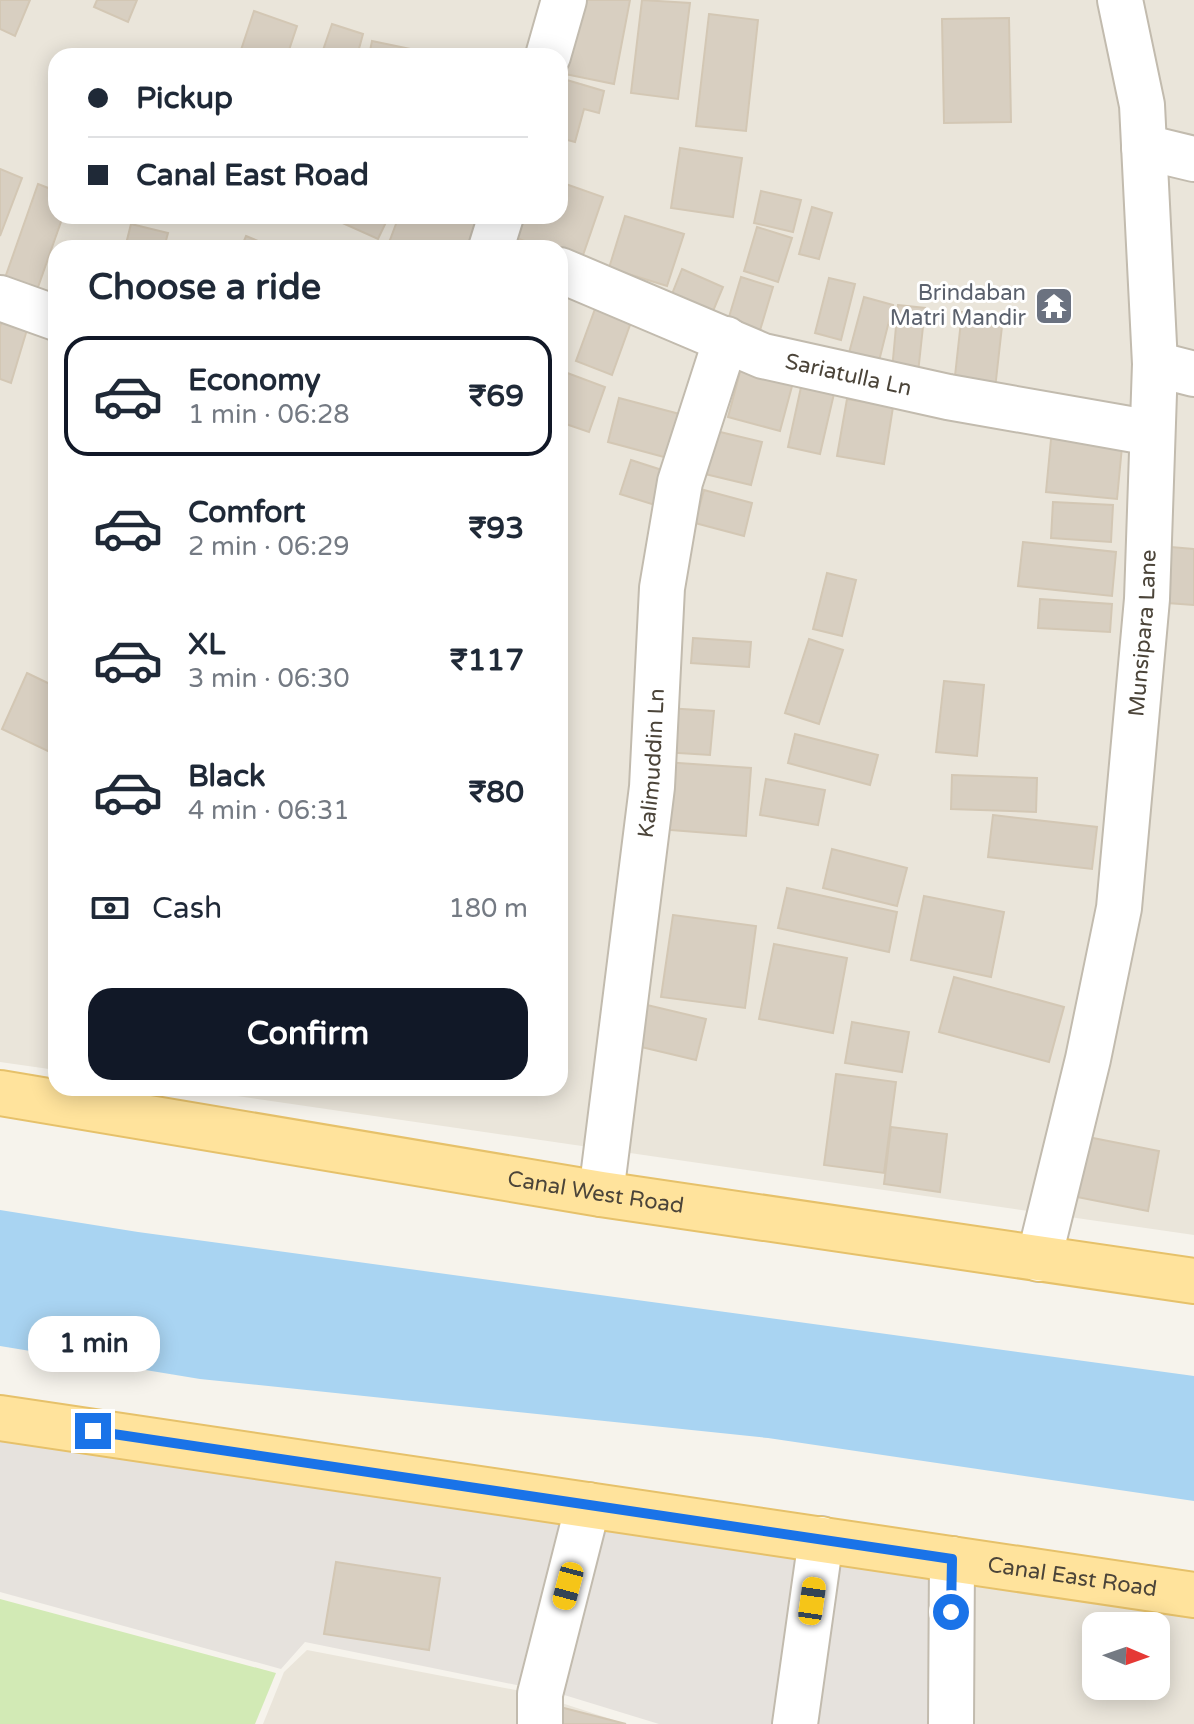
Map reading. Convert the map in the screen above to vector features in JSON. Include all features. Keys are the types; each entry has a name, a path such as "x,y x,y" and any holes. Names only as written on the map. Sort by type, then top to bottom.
{"main road":[{"name":"Canal West Road","path":"0,1093 601,1194 1194,1281"},
{"name":"Canal East Road","path":"0,1418 1194,1595"}],"street":[{"path":"550,48 564,0"},
{"name":"Munsipara Lane","path":"1039,1259 1088,1059 1119,908 1147,599 1152,433 1174,369 1144,147 1142,105 1120,0"},
{"path":"1144,147 1194,159"},
{"name":"Sariatulla Ln","path":"568,273 763,356 948,397 1152,433"},
{"path":"0,298 48,315"},
{"name":"Kalimuddin Ln","path":"601,1194 652,787 662,588 680,482 726,339"},
{"path":"540,1724 540,1694 588,1505"},
{"path":"795,1724 821,1539"},
{"path":"952,1559 963,1722"}],"shaded area":[{"path":"0,0 1194,0 1194,1235 237,1096 568,1096 568,240 48,240 48,1069 0,1062"},
{"path":"0,1429 943,1566 943,1724 659,1724 561,1694 305,1642 281,1669 0,1592"},
{"path":"961,1569 1194,1604 1194,1724 959,1724"},
{"path":"307,1650 531,1693 626,1724 263,1724 284,1672"}],"green space":[{"path":"0,1599 276,1673 255,1724 0,1724"}],"water":[{"path":"0,1210 138,1232 1194,1376 1194,1501 768,1438 200,1379 0,1346"}],"building":[{"path":"0,0 30,0 15,36 0,29"},
{"path":"97,0 137,0 128,22 94,7"},
{"path":"573,0 630,0 614,84 568,75 568,48 564,48"},
{"path":"642,0 690,3 678,99 631,93"},
{"path":"254,11 297,26 290,48 242,48"},
{"path":"709,14 758,20 746,131 696,126"},
{"path":"1009,18 1011,122 944,123 942,19"},
{"path":"332,24 363,34 359,48 324,48"},
{"path":"372,41 406,48 371,48"},
{"path":"568,80 604,91 599,113 584,109 575,142 568,140"},
{"path":"680,148 742,158 733,217 671,208"},
{"path":"0,169 22,178 0,236"},
{"path":"38,184 48,188 48,224 60,224 55,240 48,240 48,259 37,290 5,278"},
{"path":"568,185 603,197 581,261 568,257 568,240 522,240 505,234 509,224 568,224"},
{"path":"761,191 801,200 793,232 754,223"},
{"path":"812,207 832,213 819,259 799,254"},
{"path":"625,216 684,234 667,286 609,268"},
{"path":"131,224 168,233 166,240 127,240"},
{"path":"345,224 385,224 378,239"},
{"path":"396,224 475,224 470,240 390,240"},
{"path":"757,227 792,238 778,282 744,271"},
{"path":"682,269 723,287 711,316 670,299"},
{"path":"741,277 773,287 758,337 726,327"},
{"path":"829,278 855,284 841,340 815,333"},
{"path":"864,297 893,305 879,361 849,353"},
{"path":"599,298 635,311 612,375 576,361"},
{"path":"898,305 925,308 918,373 892,370"},
{"path":"962,312 1003,317 995,389 954,385"},
{"path":"4,315 29,323 11,383 0,379 0,327"},
{"path":"743,361 795,375 780,431 728,417"},
{"path":"568,373 605,387 589,432 568,425"},
{"path":"803,378 836,385 820,454 788,447"},
{"path":"619,398 691,417 679,461 608,442"},
{"path":"847,399 893,407 884,464 837,456"},
{"path":"1052,429 1123,436 1117,499 1046,492"},
{"path":"716,431 762,442 751,485 705,474"},
{"path":"631,460 665,471 655,505 620,494"},
{"path":"704,490 752,503 744,536 695,523"},
{"path":"1053,502 1113,505 1111,542 1051,538"},
{"path":"1023,542 1116,552 1112,596 1018,586"},
{"path":"1159,546 1194,549 1194,605 1154,602"},
{"path":"827,573 856,580 842,636 813,629"},
{"path":"1040,599 1112,604 1110,632 1038,628"},
{"path":"693,638 751,642 749,667 691,663"},
{"path":"809,639 843,650 819,724 785,713"},
{"path":"27,673 48,683 48,751 2,729"},
{"path":"944,681 984,685 977,756 936,752"},
{"path":"666,708 714,711 710,755 663,752"},
{"path":"795,734 878,755 870,785 788,763"},
{"path":"664,762 751,768 746,836 659,829"},
{"path":"952,775 1037,778 1036,812 951,809"},
{"path":"766,779 825,790 818,825 760,815"},
{"path":"993,815 1097,827 1092,869 988,857"},
{"path":"832,849 907,868 897,906 823,888"},
{"path":"787,888 897,912 889,952 778,928"},
{"path":"924,896 1004,912 991,977 911,960"},
{"path":"673,915 756,926 745,1008 661,997"},
{"path":"774,944 847,958 833,1033 759,1019"},
{"path":"954,977 1064,1007 1049,1062 939,1032"},
{"path":"647,1005 706,1019 696,1060 637,1046"},
{"path":"852,1022 909,1032 902,1072 845,1063"},
{"path":"836,1074 896,1082 884,1173 824,1165"},
{"path":"891,1127 947,1134 940,1192 884,1184"},
{"path":"1088,1137 1159,1151 1148,1211 1077,1197"},
{"path":"336,1562 440,1578 429,1650 324,1634"},
{"path":"560,1707 626,1724 555,1724"}],"place":[{"name":"Brindaban Matri Mandir","path":"1054,306"}],"route":[{"path":"93,1431 952,1559 951,1612"}]}
